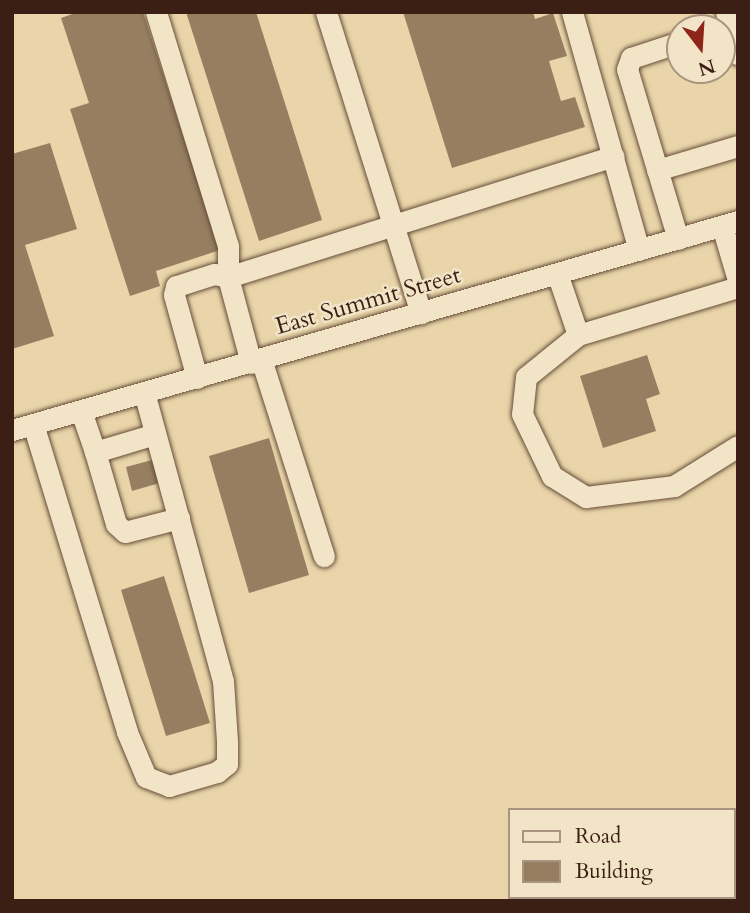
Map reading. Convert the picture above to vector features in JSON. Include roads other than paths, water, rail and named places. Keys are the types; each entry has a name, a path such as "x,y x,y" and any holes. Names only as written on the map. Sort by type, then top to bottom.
{"street":[{"path":"156,12 228,246 228,277 324,556"},
{"path":"326,12 421,313"},
{"path":"572,12 639,250"},
{"path":"666,47 631,58 627,69 678,239"},
{"path":"657,170 738,146"},
{"path":"197,378 174,295 176,286 214,274 228,277 613,156"},
{"path":"730,224 738,280"},
{"name":"East Summit Street","path":"12,430 730,224"},
{"path":"558,275 578,335"},
{"path":"738,287 578,335 526,377 522,414 552,476 586,497 674,486 738,446"},
{"path":"33,424 127,732 146,777 169,786 217,772 227,764 223,681 144,393"},
{"path":"81,411 116,524 125,532 179,518"},
{"path":"95,452 155,434"}]}
